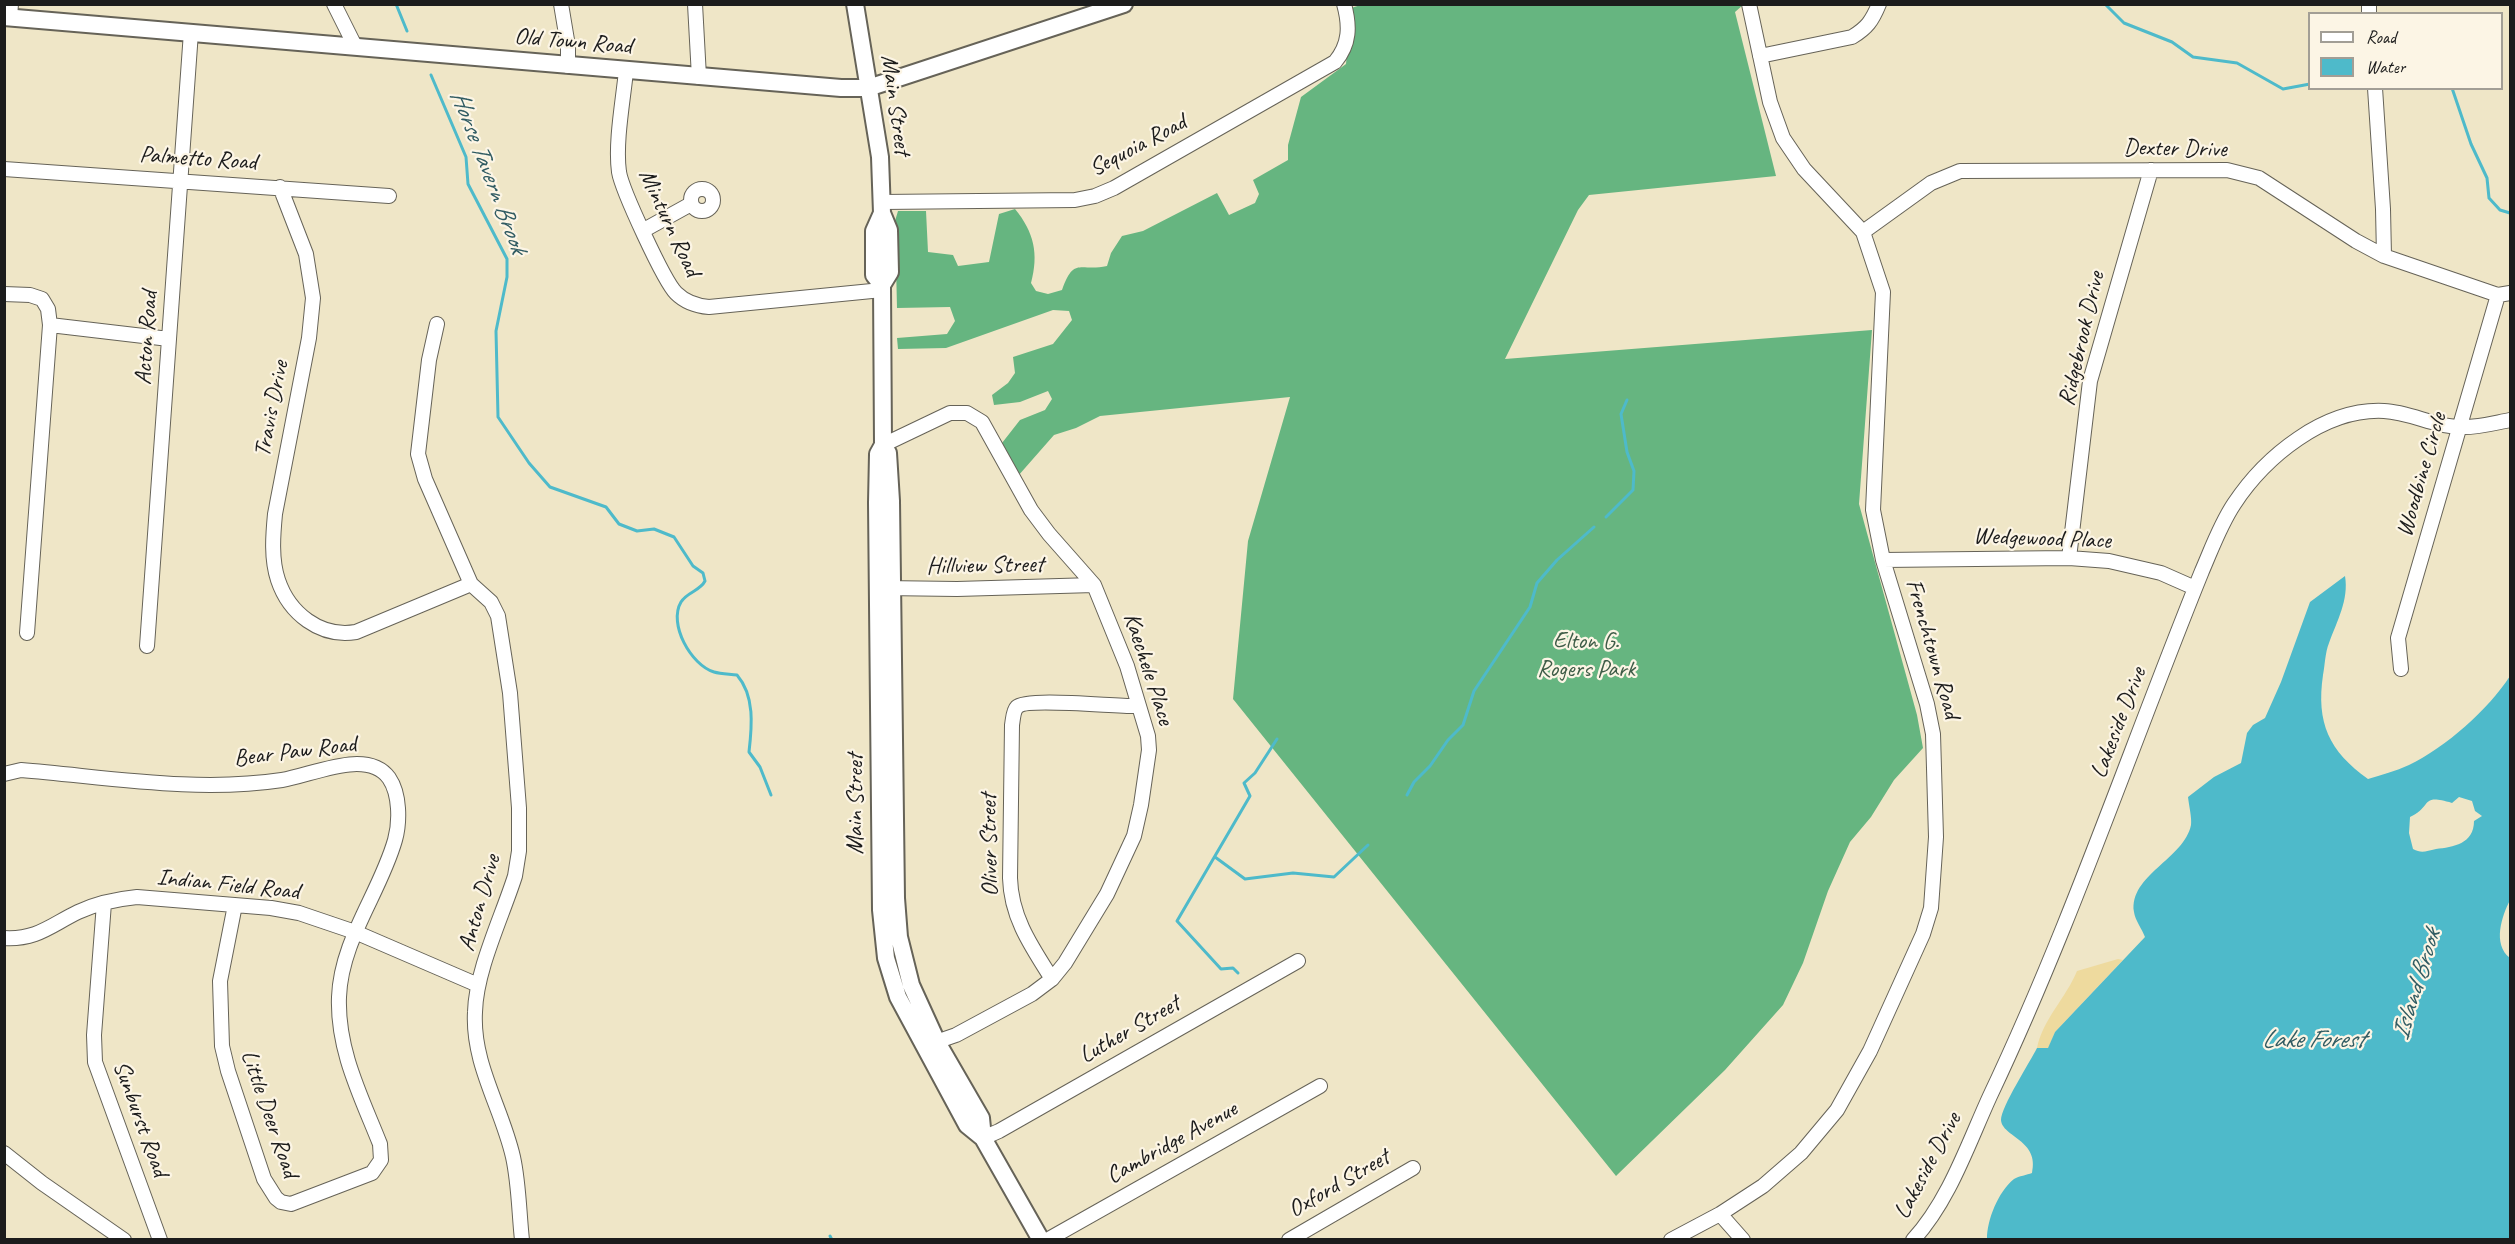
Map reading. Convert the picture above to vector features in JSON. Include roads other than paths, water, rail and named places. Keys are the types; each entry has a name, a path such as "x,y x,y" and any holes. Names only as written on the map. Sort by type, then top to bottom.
{"main road":[{"name":"Main Street","path":"855,4 878,137 882,207 874,231 874,275 882,287 883,445 888,453 885,588 890,926 904,960 930,1044 981,1118 983,1138 1041,1239"},
{"name":"Old Town Road","path":"8,13 568,66 841,88 868,88 1125,4"}],"street":[{"path":"334,4 355,46"},
{"path":"561,4 568,46 568,66"},
{"path":"695,4 699,77"},
{"name":"Sequoia Road","path":"882,207 1075,200 1095,196 1335,62 1343,52 1347,40 1348,29 1344,4"},
{"name":"Frenchtown Road","path":"1671,1239 1720,1214 1763,1186 1825,1126 1837,1110 1870,1051 1923,934 1931,908 1936,837 1933,734 1927,704 1883,560 1872,494 1883,292 1863,232 1789,149 1770,102 1749,4"},
{"path":"1760,56 1852,37 1871,23 1879,4"},
{"name":"Acton Road","path":"147,646 191,32"},
{"name":"Minturn Road","path":"626,71 619,173 625,191 671,286 683,299 699,306 709,307 882,287"},
{"path":"2375,90 2384,209 2384,256"},
{"name":"Palmetto Road","path":"4,169 389,196"},
{"name":"Ridgebrook Drive","path":"2069,558 2092,373 2151,170"},
{"name":"Dexter Drive","path":"1863,232 1931,183 1960,171 2227,170 2259,178 2356,241 2384,256 2504,294"},
{"name":"Travis Drive","path":"280,187 306,254 313,298 309,338 275,514 274,559 278,579 285,594 294,609 318,628 336,633 356,632 471,584"},
{"path":"644,230 691,204"},
{"path":"4,294 30,295 42,299 48,309 50,325 27,633"},
{"name":"Woodbine Circle","path":"2401,669 2398,638 2459,428 2504,294"},
{"path":"437,324 429,360 418,454 424,479 471,584"},
{"path":"50,325 169,339"},
{"name":"Lakeside Drive","path":"1913,1239 1930,1219 1950,1182 2045,975 2195,588 2221,526 2247,485 2279,454 2304,436 2342,417 2372,410 2398,412 2459,428 2511,420"},
{"name":"Kaechele Place","path":"883,445 950,413 958,412 975,416 987,429 1030,510 1094,585 1127,666 1138,706 1146,723 1149,750 1142,805 1134,836 1107,894 1065,963 1052,979 1032,994 956,1035 930,1044"},
{"name":"Wedgewood Place","path":"1883,560 2069,558 2109,561 2144,568 2195,588"},
{"name":"Anton Drive","path":"471,584 491,602 498,616 510,693 519,808 519,851 515,876 478,985 474,1013 478,1051 513,1159 522,1239"},
{"name":"Hillview Street","path":"885,588 957,590 1094,585"},
{"name":"Oliver Street","path":"1052,979 1015,914 1010,889 1012,725 1016,708 1040,702 1138,706"},
{"name":"Bear Paw Road","path":"4,774 21,770 208,785 283,780 357,763 375,766 390,779 395,791 397,831 395,841 355,932"},
{"name":"Indian Field Road","path":"4,938 33,936 78,912 104,903 137,897 286,910 355,932 478,985"},
{"name":"Sunburst Road","path":"104,903 94,1035 95,1062 160,1239"},
{"name":"Little Deer Road","path":"235,905 220,981 222,1046 228,1071 264,1179 281,1202 291,1204 302,1201 372,1173 381,1160 380,1144 349,1064 340,1033 340,984 355,932"},
{"name":"Luther Street","path":"983,1138 1298,961"},
{"name":"Cambridge Avenue","path":"1047,1239 1320,1086"},
{"path":"4,1153 42,1183 124,1239"},
{"name":"Oxford Street","path":"1289,1239 1413,1168"},
{"path":"1720,1214 1743,1239"}],"water":[{"name":"Lake Forest","path":"2345,576 2344,602 2326,655 2321,692 2322,708 2328,734 2335,746 2344,758 2368,779 2409,765 2451,738 2490,702 2510,676 2510,900 2504,914 2500,938 2501,945 2510,958 2510,1239 1987,1239 1991,1215 2003,1191 2014,1179 2032,1173 2031,1153 2020,1140 2007,1131 2001,1120 2011,1095 2037,1048 2048,1048 2055,1032 2145,937 2134,912 2135,899 2140,888 2186,837 2191,825 2188,797 2214,777 2241,763 2247,733 2253,725 2265,718 2281,682 2310,602","holes":["2459,797 2472,801 2475,811 2482,816 2474,821 2473,829 2466,839 2455,845 2427,851 2413,849 2409,833 2410,817 2422,809 2427,802 2442,800 2452,803"]}],"waterway":[{"name":"Horse Tavern Brook","path":"396,4 407,31"},
{"name":"Island Brook","path":"2105,4 2124,23 2172,42 2193,57 2237,63 2283,89 2308,84"},
{"name":"Horse Tavern Brook","path":"431,75 466,157 468,184 507,259 507,277 496,331 498,417 529,463 550,487 606,507 619,524 637,531 654,529 674,537 693,566 703,573 705,581 703,584 681,602 677,621 680,632 690,653 705,668 717,673 737,675 743,683 751,712 749,752 760,767 771,795"},
{"name":"Island Brook","path":"2453,90 2471,144 2487,178 2489,198 2500,210 2510,213"},
{"path":"1606,517 1633,490 1634,471 1627,452 1621,414 1627,400"},
{"path":"1407,795 1414,782 1463,725 1474,691 1530,607 1537,583 1557,560 1594,527"},
{"path":"1238,973 1233,968 1221,969 1177,921 1250,796 1244,783 1255,773 1277,739"},
{"path":"1215,857 1245,879 1293,873 1334,877 1368,845"},
{"name":"Horse Tavern Brook","path":"830,1236 832,1240"}],"park label":[{"name":"Elton G. Rogers Park","path":"1586,656"}]}
